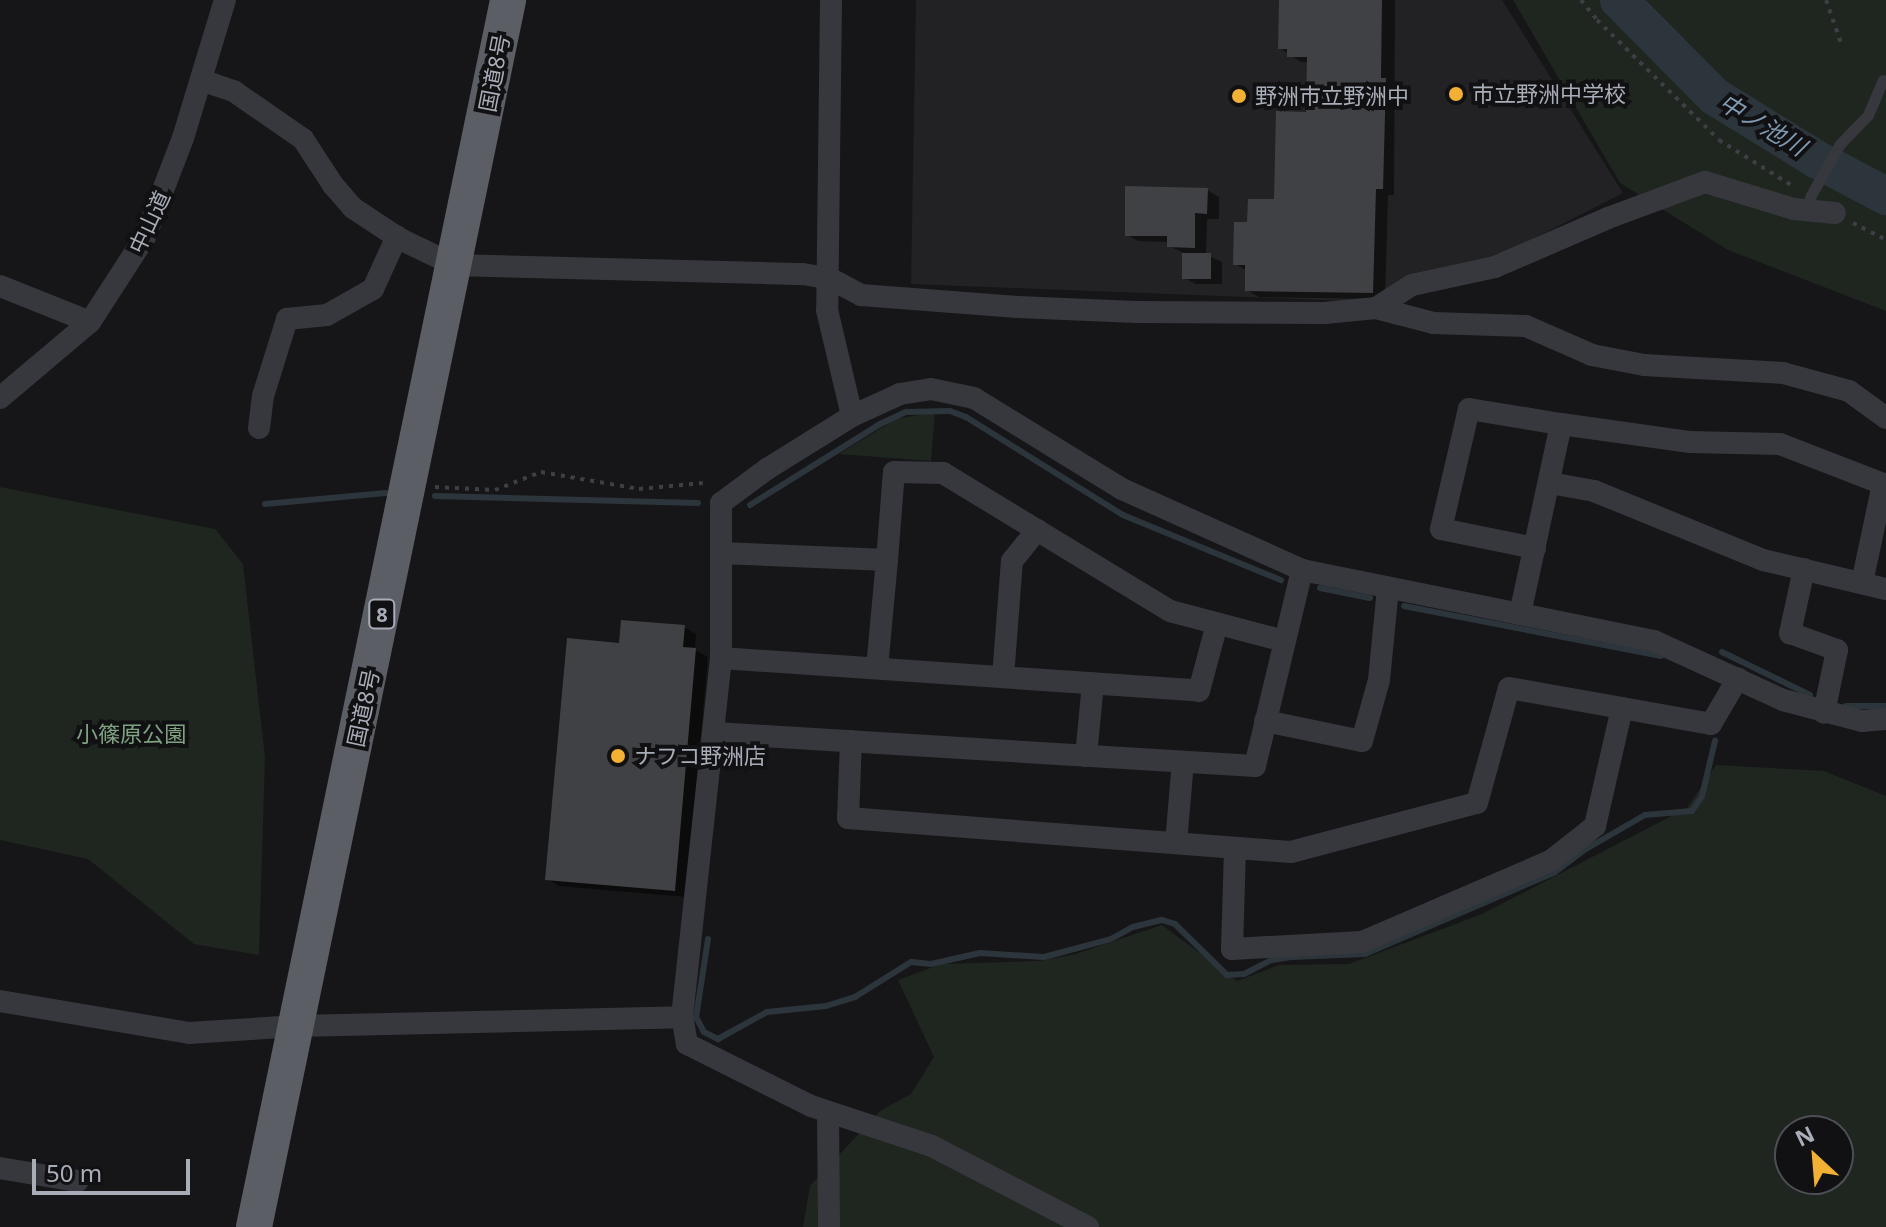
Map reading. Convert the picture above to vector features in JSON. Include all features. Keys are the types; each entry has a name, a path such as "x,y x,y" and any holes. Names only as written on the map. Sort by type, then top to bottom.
{"highway":[{"name":"国道8号","path":"254,1227 508,0"}],"street":[{"name":"中山道","path":"0,398 90,322 145,237 167,185 225,0"},
{"path":"831,0 831,279 827,310 852,416"},
{"path":"201,80 235,92 303,139 333,185 353,208 397,236 454,265 803,274 831,279 861,295 1033,308 1325,313 1376,308 1433,323 1526,326 1592,355 1644,365 1783,373 1849,391 1886,418"},
{"path":"1376,308 1412,285 1495,267 1608,218 1705,182 1794,209 1835,213"},
{"path":"259,428 263,396 287,319 327,315 373,289 397,236"},
{"path":"0,286 90,322"},
{"path":"1088,1227 932,1146 828,1112 687,1044 682,1017 721,658 721,503 767,469 852,416 900,394 931,389 974,398 1122,489 1302,570 1654,641 1783,700 1862,721 1886,719"},
{"path":"1535,548 1441,529 1469,409 1689,442 1780,444 1883,484 1862,583"},
{"path":"1520,614 1561,424"},
{"path":"877,668 894,472 943,473 1170,611 1284,641"},
{"path":"1550,483 1594,491 1763,560 1886,589"},
{"path":"1003,677 1012,561 1037,530"},
{"path":"721,553 887,560"},
{"path":"1804,569 1790,633 1837,650 1824,713"},
{"path":"715,733 1255,766 1302,570"},
{"path":"1265,721 1362,741 1379,680 1388,589"},
{"path":"721,658 1199,691 1217,624"},
{"path":"851,741 848,818 1291,852 1477,803 1509,688 1711,724 1738,678"},
{"path":"1086,756 1093,683"},
{"path":"1235,848 1232,949 1362,942 1552,860 1595,826 1622,708"},
{"path":"1176,843 1183,762"},
{"path":"0,1001 189,1033 297,1026 682,1017"},
{"path":"828,1112 829,1227"},
{"path":"0,1168 78,1181"}],"lane":[{"path":"1810,197 1833,154 1868,115 1883,80"}],"path":[{"path":"1581,0 1608,31 1719,140 1810,197"},
{"path":"1826,0 1842,46"},
{"path":"1835,213 1886,240"},
{"path":"424,487 495,490 541,472 639,489 703,483"}],"shaded area":[{"name":"野洲市立野洲中","path":"916,0 1502,0 1623,193 1486,263 1374,302 911,284"}],"green space":[{"path":"1513,0 1886,0 1886,311 1728,250 1620,183"},
{"path":"935,412 931,461 839,454 896,419"},
{"name":"小篠原公園","path":"0,487 215,529 243,564 265,757 259,955 194,944 88,859 0,840"},
{"path":"1716,765 1824,771 1886,796 1886,1227 803,1227 810,1186 880,1111 911,1094 934,1057 898,980 941,964 1039,961 1076,954 1162,925 1237,981 1279,965 1349,964 1482,914 1687,808"}],"building":[{"path":"1279,0 1382,0 1381,78 1386,78 1383,189 1376,189 1373,293 1245,291 1245,265 1233,265 1234,222 1247,222 1248,199 1274,199 1276,111 1306,112 1307,57 1287,57 1287,49 1278,49"},
{"path":"1125,186 1208,188 1207,214 1195,213 1195,248 1167,247 1167,236 1125,236"},
{"path":"1182,253 1211,253 1211,279 1182,279"},
{"path":"621,620 685,625 683,647 696,648 675,891 545,880 567,638 619,643"}],"waterway":[{"name":"中ノ池川","path":"1619,0 1714,96 1816,159 1886,196"},
{"path":"750,505 880,424 906,412 950,411 966,417 1123,515 1281,580"},
{"path":"265,504 386,493"},
{"path":"435,496 698,503"},
{"path":"1320,588 1370,598"},
{"path":"1404,606 1661,656"},
{"path":"1722,652 1810,695"},
{"path":"1846,706 1886,706"},
{"path":"708,939 696,1017 704,1032 718,1039 767,1012 826,1006 855,997 911,962 931,964 980,953 1044,957 1111,939 1133,927 1162,920 1175,924 1227,975 1244,974 1272,960 1291,957 1365,954 1555,872 1586,849 1645,815 1692,811 1702,796 1715,741"}],"place":[{"name":"市立野洲中学校","path":"1456,94"},
{"name":"野洲市立野洲中","path":"1239,96"},
{"name":"ナフコ野洲店","path":"618,756"}]}
